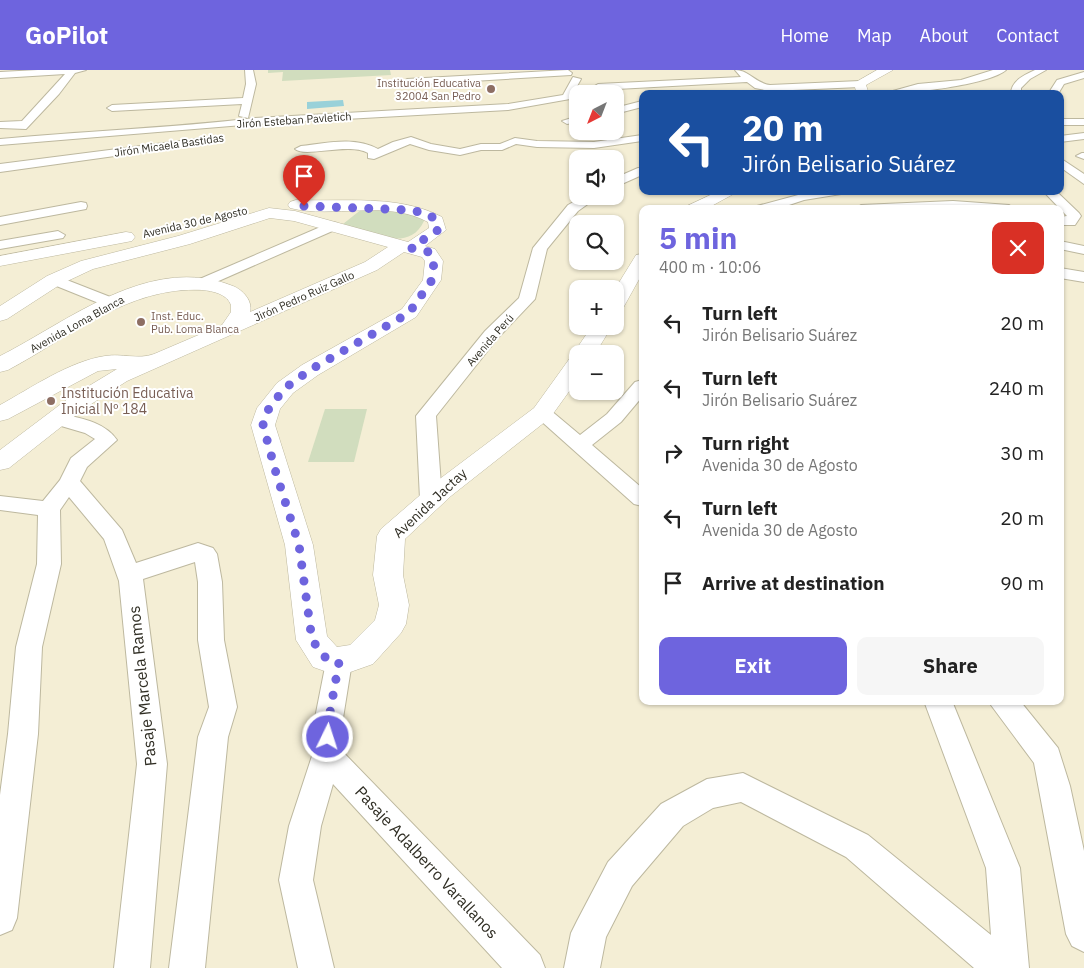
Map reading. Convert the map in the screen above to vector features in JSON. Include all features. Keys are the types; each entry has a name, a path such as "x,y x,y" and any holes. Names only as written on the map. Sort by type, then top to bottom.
{"street":[{"path":"23,126 56,92 72,70"},
{"path":"0,75 82,70"},
{"path":"242,123 251,84 249,70"},
{"path":"676,70 689,82"},
{"path":"738,70 758,86"},
{"path":"726,90 758,86 773,88 855,82 888,70"},
{"path":"903,90 962,83 1002,70"},
{"path":"1016,90 1016,87 1028,77 1042,70"},
{"path":"618,75 627,86"},
{"path":"1055,90 1060,82 1084,75"},
{"path":"408,89 580,80 627,86 749,79"},
{"name":"Jirón Esteban Pavletich","path":"0,142 242,123 408,89 508,107 567,97 580,80"},
{"path":"773,88 779,90"},
{"path":"624,109 639,105"},
{"path":"112,108 246,106"},
{"path":"206,114 246,106"},
{"path":"249,134 278,130 500,118 569,107"},
{"path":"100,122 158,118"},
{"path":"1064,122 1084,122"},
{"path":"0,125 42,126"},
{"path":"1064,139 1084,136"},
{"name":"Jirón Micaela Bastidas","path":"0,168 226,138"},
{"path":"301,149 330,146 363,147 374,152 372,156 374,156 397,144 411,140 428,146 460,152 481,147 502,147 515,141 536,144 594,145 639,138"},
{"path":"1064,164 1084,180"},
{"path":"624,179 639,172"},
{"path":"702,205 723,195"},
{"path":"775,205 814,195"},
{"path":"1053,195 1063,205"},
{"name":"Avenida 30 de Agosto","path":"0,261 186,226 243,210 294,205 411,210 428,214 436,220 438,230 406,247"},
{"name":"Avenida Perú","path":"431,499 426,416 491,335 527,299 540,248 573,208 578,205"},
{"path":"944,205 981,205"},
{"path":"0,221 81,206"},
{"path":"1064,206 1074,216 1070,222 1064,221"},
{"path":"0,315 69,272 104,259 184,240 268,213 289,215 429,252 434,261 432,280 409,313 310,370 285,388 269,408 263,425 299,545 312,640 325,657 339,662 329,718 327,756 305,826 296,880 316,968"},
{"path":"200,284 332,226"},
{"path":"0,245 58,235"},
{"path":"1064,246 1084,250"},
{"name":"Jirón Pedro Ruiz Gallo","path":"0,462 100,388 143,364 162,359 371,266 406,247"},
{"path":"624,291 639,267"},
{"path":"1064,274 1084,277"},
{"path":"54,280 112,303"},
{"name":"Avenida Loma Blanca","path":"0,365 112,303 147,289 200,284 234,294 242,302 242,311 230,328"},
{"path":"0,414 90,366 106,362 143,364"},
{"name":"Avenida Jactay","path":"339,662 361,655 379,638 390,624 394,605 388,575 391,536 431,499 542,413 569,376"},
{"path":"580,445 602,430 639,389"},
{"path":"542,413 639,496"},
{"path":"0,918 23,734 29,647 49,564 48,510 69,482 78,463 107,440 104,434 58,419"},
{"name":"Pasaje Marcela Ramos","path":"69,482 114,536 128,575 152,764 132,968"},
{"path":"0,503 48,510"},
{"path":"128,575 198,552 205,554 207,560 210,582 211,640 223,707 213,737 198,857 188,968"},
{"path":"940,705 1003,868 1011,968"},
{"path":"1005,705 1029,732 1047,758 1055,786 1084,934"},
{"name":"Pasaje Adalberro Varallanos","path":"327,756 527,968"},
{"path":"582,968 588,933 620,874 672,816 707,794 743,787 857,846 951,922 1001,968"}],"green space":[{"path":"268,70 390,70 391,75 282,81 283,72 268,73"},
{"path":"367,205 422,217 424,221 417,231 409,237 398,239 376,235 343,224"},
{"path":"325,409 367,409 354,462 308,462"}],"water":[{"path":"343,100 344,106 307,109 307,102"}],"place":[{"name":"Institución Educativa 32004 San Pedro","path":"491,89"},
{"name":"Inst. Educ. Pub. Loma Blanca","path":"141,322"},
{"name":"Institución Educativa Inicial Nº 184","path":"51,401"}],"route":[{"path":"304,206 378,207 411,210 428,214 436,220 438,230 411,248 429,252 434,261 434,268 432,280 409,313 310,370 285,388 269,408 263,425 299,545 312,640 325,657 339,662 329,718 328,737"}]}
